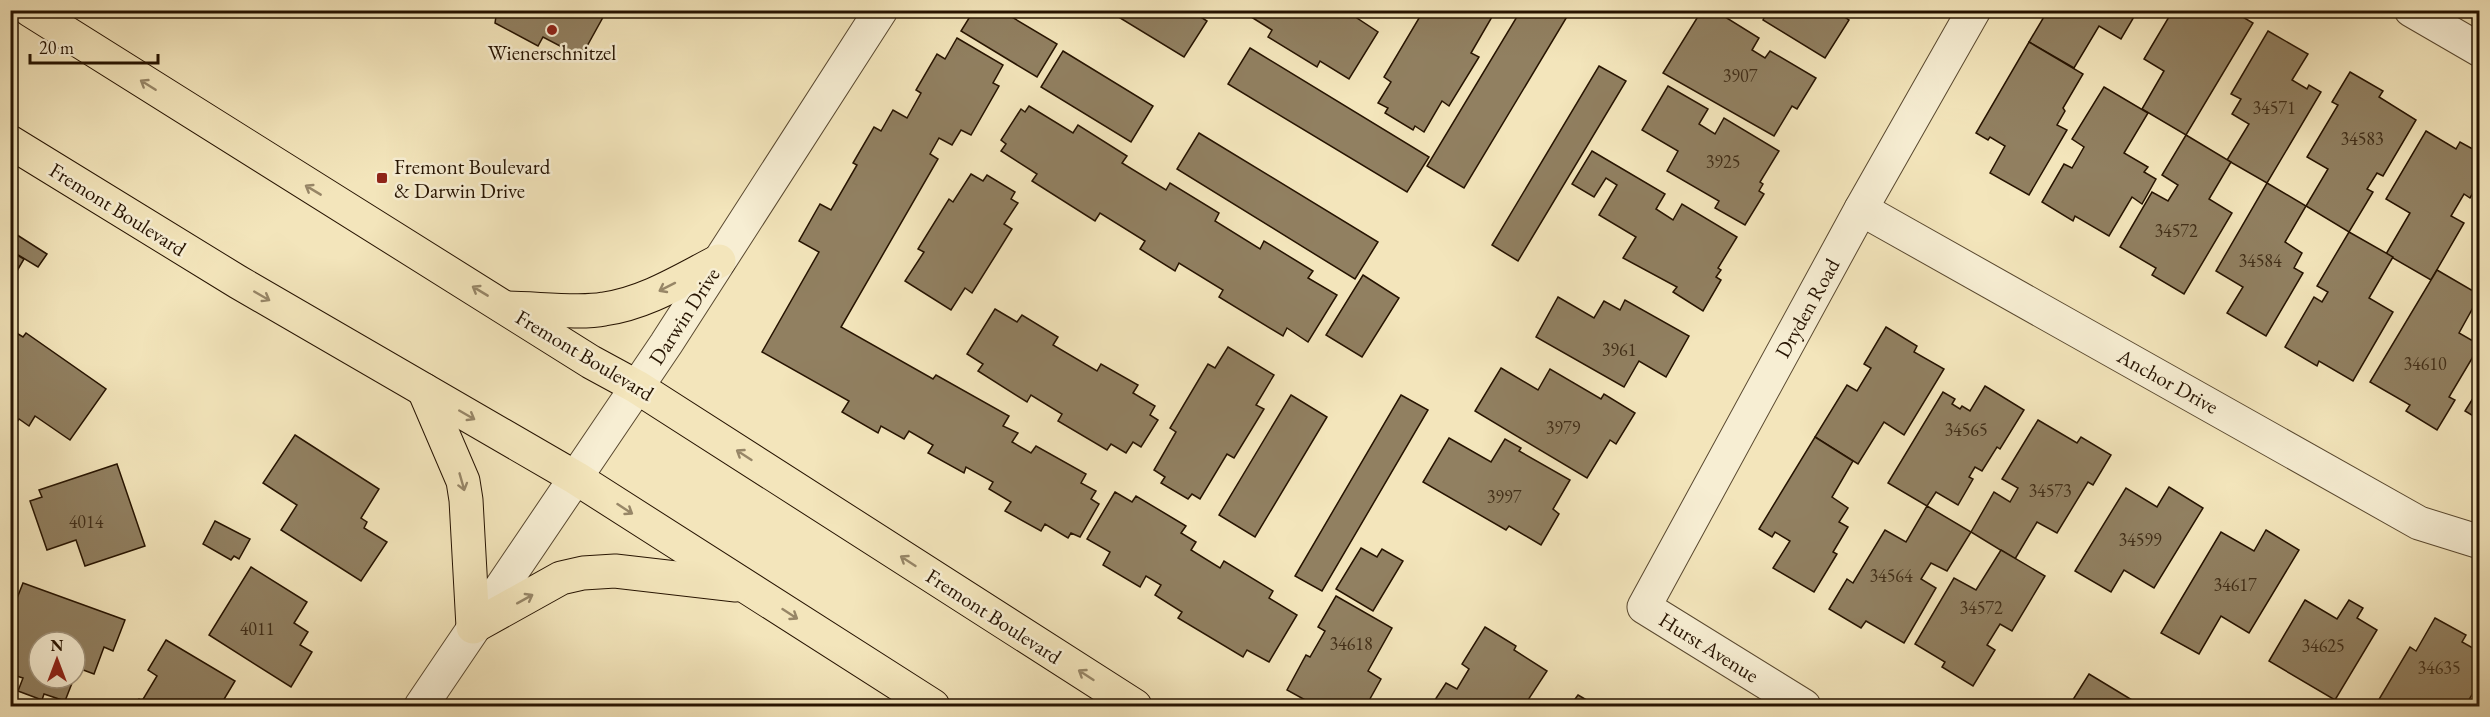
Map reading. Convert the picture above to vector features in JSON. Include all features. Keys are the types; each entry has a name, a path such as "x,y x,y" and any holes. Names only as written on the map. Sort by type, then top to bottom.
{"main road":[{"name":"Fremont Boulevard","path":"30,10 307,186 591,362 637,387 1135,706"},
{"name":"Fremont Boulevard","path":"10,142 238,282 576,478 933,706"},
{"path":"507,308 602,310 647,298 719,261"},
{"path":"423,390 463,481 473,627 561,578 583,573 615,571 746,586"}],"street":[{"name":"Dryden Road","path":"1644,607 1861,208 1974,10"},
{"path":"2411,10 2480,51"},
{"name":"Darwin Drive","path":"421,706 637,387 875,12"},
{"name":"Anchor Drive","path":"1861,208 2419,524 2480,542"},
{"name":"Hurst Avenue","path":"1644,607 1804,706"}],"building":[{"name":"Wienerschnitzel","path":"497,10 607,10 581,57 543,37 538,46 495,23"},
{"path":"974,10 1000,10 1057,44 1037,77 961,31"},
{"path":"1107,10 1190,10 1207,21 1184,57"},
{"path":"1240,10 1362,10 1357,18 1378,32 1349,79 1320,61 1317,67 1268,37 1272,30"},
{"path":"1433,10 1496,10 1471,53 1479,57 1449,106 1442,101 1424,132 1415,126 1413,130 1385,113 1388,108 1378,103 1391,82 1384,77 1422,13 1429,17"},
{"path":"1521,10 1571,10 1464,188 1427,166"},
{"path":"1702,10 1714,10 1759,38 1752,50 1765,58 1770,51 1816,78 1797,109 1792,106 1774,136 1663,73"},
{"path":"1768,10 1834,10 1849,20 1825,58 1763,20"},
{"path":"2048,10 2138,10 2121,39 2099,26 2074,68 2029,42"},
{"path":"2173,10 2231,10 2253,23 2186,135 2142,109 2164,71 2144,59"},
{"path":"2268,31 2308,54 2292,80 2307,89 2309,85 2321,92 2267,183 2227,160 2249,124 2232,114 2241,99 2231,94"},
{"path":"957,38 1003,65 993,83 999,86 971,135 961,130 952,145 939,138 930,154 938,159 841,327 933,379 936,375 1009,416 1003,426 1018,433 1012,442 1031,453 1036,446 1086,474 1081,483 1096,491 1091,499 1099,504 1080,537 1071,533 1068,538 1045,524 1041,531 1005,511 1011,502 989,489 993,482 966,467 964,473 928,453 933,445 909,431 904,439 881,426 878,433 842,412 849,401 762,352 819,252 799,241 820,204 831,210 857,165 853,163 874,127 881,131 893,110 907,118 921,93 916,90 937,54 945,59"},
{"path":"2029,42 2083,74 2063,108 2065,111 2057,125 2067,130 2029,195 1990,173 2005,146 1990,137 1988,140 1976,133"},
{"path":"1250,48 1429,157 1407,192 1228,84"},
{"path":"1063,51 1153,106 1131,142 1041,87"},
{"path":"1599,66 1626,81 1518,261 1492,245"},
{"path":"2350,72 2383,91 2379,97 2416,120 2383,176 2377,173 2367,189 2373,192 2349,232 2306,206 2328,169 2307,157 2338,105 2332,102"},
{"path":"1668,86 1708,109 1699,124 1715,134 1724,118 1779,151 1760,182 1763,184 1759,191 1764,194 1745,225 1715,208 1719,201 1667,171 1678,151 1642,130"},
{"path":"2104,87 2148,113 2124,153 2148,167 2144,172 2156,179 2142,204 2132,197 2109,236 2075,216 2073,221 2042,202 2064,164 2072,168 2084,147 2072,139"},
{"path":"1029,106 1073,133 1078,125 1127,156 1122,163 1166,190 1170,183 1219,213 1215,221 1260,249 1264,241 1313,271 1308,278 1337,295 1308,342 1287,328 1283,336 1219,297 1223,290 1179,263 1175,271 1140,249 1145,241 1100,213 1095,221 1032,181 1037,174 1001,151 1006,144 1001,140 1021,109 1025,112"},
{"path":"2426,131 2456,149 2460,142 2480,153 2480,181 2470,198 2464,194 2451,216 2464,223 2431,280 2386,254 2410,213 2386,199"},
{"path":"1199,133 1378,242 1355,279 1177,169"},
{"path":"2186,135 2231,162 2209,199 2232,213 2184,294 2152,275 2156,268 2120,247 2152,192 2168,201 2178,185 2162,175"},
{"path":"1592,151 1665,194 1656,209 1673,220 1682,204 1737,237 1718,268 1721,270 1716,277 1721,280 1703,311 1673,292 1677,287 1623,258 1636,237 1599,215 1617,185 1606,178 1594,197 1572,184"},
{"path":"971,174 983,181 987,175 1015,192 1011,199 1018,203 1004,224 1012,229 972,293 965,288 951,310 905,281 924,252 918,249 949,199 953,202"},
{"path":"2267,183 2306,206 2285,242 2302,253 2294,268 2303,273 2266,336 2227,313 2243,287 2216,271"},
{"path":"2349,232 2393,257 2369,298 2393,312 2353,381 2319,361 2317,366 2285,347 2314,297 2322,302 2328,292 2317,286"},
{"path":"14,233 47,254 38,267 10,250 10,238"},
{"path":"10,251 24,259 10,283"},
{"path":"2437,270 2480,295 2459,333 2480,345 2449,397 2455,400 2437,430 2406,411 2410,405 2370,382"},
{"path":"1363,275 1399,298 1362,357 1326,335"},
{"path":"1558,297 1594,318 1604,301 1620,310 1625,300 1689,336 1666,377 1639,361 1624,387 1536,337"},
{"path":"995,309 1017,322 1022,315 1058,337 1053,345 1097,371 1101,364 1138,385 1133,393 1155,406 1150,415 1158,420 1141,447 1133,442 1126,453 1111,444 1107,450 1058,421 1062,414 1031,395 1027,402 978,371 983,364 967,354"},
{"path":"1886,327 1917,346 1914,352 1944,369 1904,435 1884,422 1858,464 1815,437 1847,385 1857,391 1871,368 1864,364"},
{"path":"10,329 23,337 26,333 106,389 70,440 35,416 29,426 19,419 10,432"},
{"path":"1228,347 1274,375 1256,405 1264,409 1234,458 1227,454 1200,499 1192,494 1188,499 1161,483 1165,477 1154,470 1176,432 1170,428 1208,364 1215,368"},
{"path":"1501,368 1538,390 1550,369 1601,399 1604,394 1635,413 1616,444 1610,440 1587,478 1475,411"},
{"path":"1985,386 2024,410 2000,449 1997,447 1982,471 1975,467 1969,477 1973,479 1958,505 1936,492 1927,506 1888,483 1943,392 1955,399 1952,404 1970,411"},
{"path":"2480,387 2480,420 2465,411"},
{"path":"1291,395 1327,417 1255,537 1219,515"},
{"path":"1401,395 1428,410 1322,591 1295,576"},
{"path":"2038,420 2077,443 2081,437 2111,455 2093,485 2088,482 2057,533 2037,522 2015,559 1971,532 1994,492 2010,502 2018,488 2002,479"},
{"path":"295,435 379,489 361,518 367,522 364,528 387,542 361,581 281,530 297,505 263,483"},
{"path":"1815,437 1853,461 1832,497 1848,508 1839,522 1848,527 1833,552 1837,554 1814,592 1773,568 1790,541 1775,532 1772,537 1759,529"},
{"path":"1449,438 1491,462 1505,439 1521,448 1519,451 1570,480 1553,509 1559,514 1541,545 1509,526 1506,530 1423,482"},
{"path":"117,464 145,546 85,566 76,540 47,550 30,501 42,497 39,490"},
{"path":"2169,487 2203,508 2154,588 2124,570 2111,592 2075,571 2126,488 2157,507"},
{"path":"1115,492 1132,502 1136,496 1186,526 1181,533 1196,542 1191,550 1220,568 1224,561 1273,591 1269,598 1297,615 1269,662 1247,650 1243,657 1178,618 1182,612 1155,595 1161,585 1146,576 1140,587 1103,565 1110,552 1087,539"},
{"path":"1927,506 1971,532 1947,571 1931,563 1921,579 1936,588 1904,643 1866,621 1861,628 1829,609 1847,579 1853,583 1885,530 1906,542"},
{"path":"215,521 250,539 239,559 234,556 231,560 203,544"},
{"path":"2266,530 2299,550 2249,633 2221,616 2199,654 2161,633 2221,532 2254,551"},
{"path":"1361,548 1377,557 1382,549 1403,561 1373,611 1336,589"},
{"path":"2001,550 2045,576 2012,631 2000,624 1987,645 1995,650 1973,686 1942,667 1945,662 1915,644 1954,578 1976,590"},
{"path":"251,567 307,602 294,623 308,632 300,645 312,652 291,687 209,635"},
{"path":"23,583 125,620 113,651 104,647 94,674 87,671 87,630 27,630 27,690 69,690 65,701 44,694 42,700 18,691 23,678 10,674 10,616"},
{"path":"1336,596 1392,628 1368,671 1381,679 1366,706 1316,706 1287,690 1306,655 1310,657 1325,631 1318,627"},
{"path":"2305,600 2337,619 2349,600 2363,608 2357,618 2377,630 2335,700 2269,661"},
{"path":"2435,618 2466,635 2462,642 2480,652 2480,682 2465,706 2375,706 2410,647 2416,651"},
{"path":"1485,627 1516,646 1514,650 1547,671 1524,706 1431,706 1446,683 1457,689 1469,669 1462,664"},
{"path":"166,640 235,681 220,706 135,706 139,699 142,701 157,676 148,670"},
{"path":"2089,674 2142,706 2069,706"},
{"path":"1578,695 1597,706 1570,706"}],"place":[{"name":"Wienerschnitzel","path":"552,30"},
{"name":"Fremont Boulevard & Darwin Drive","path":"382,178"}]}
